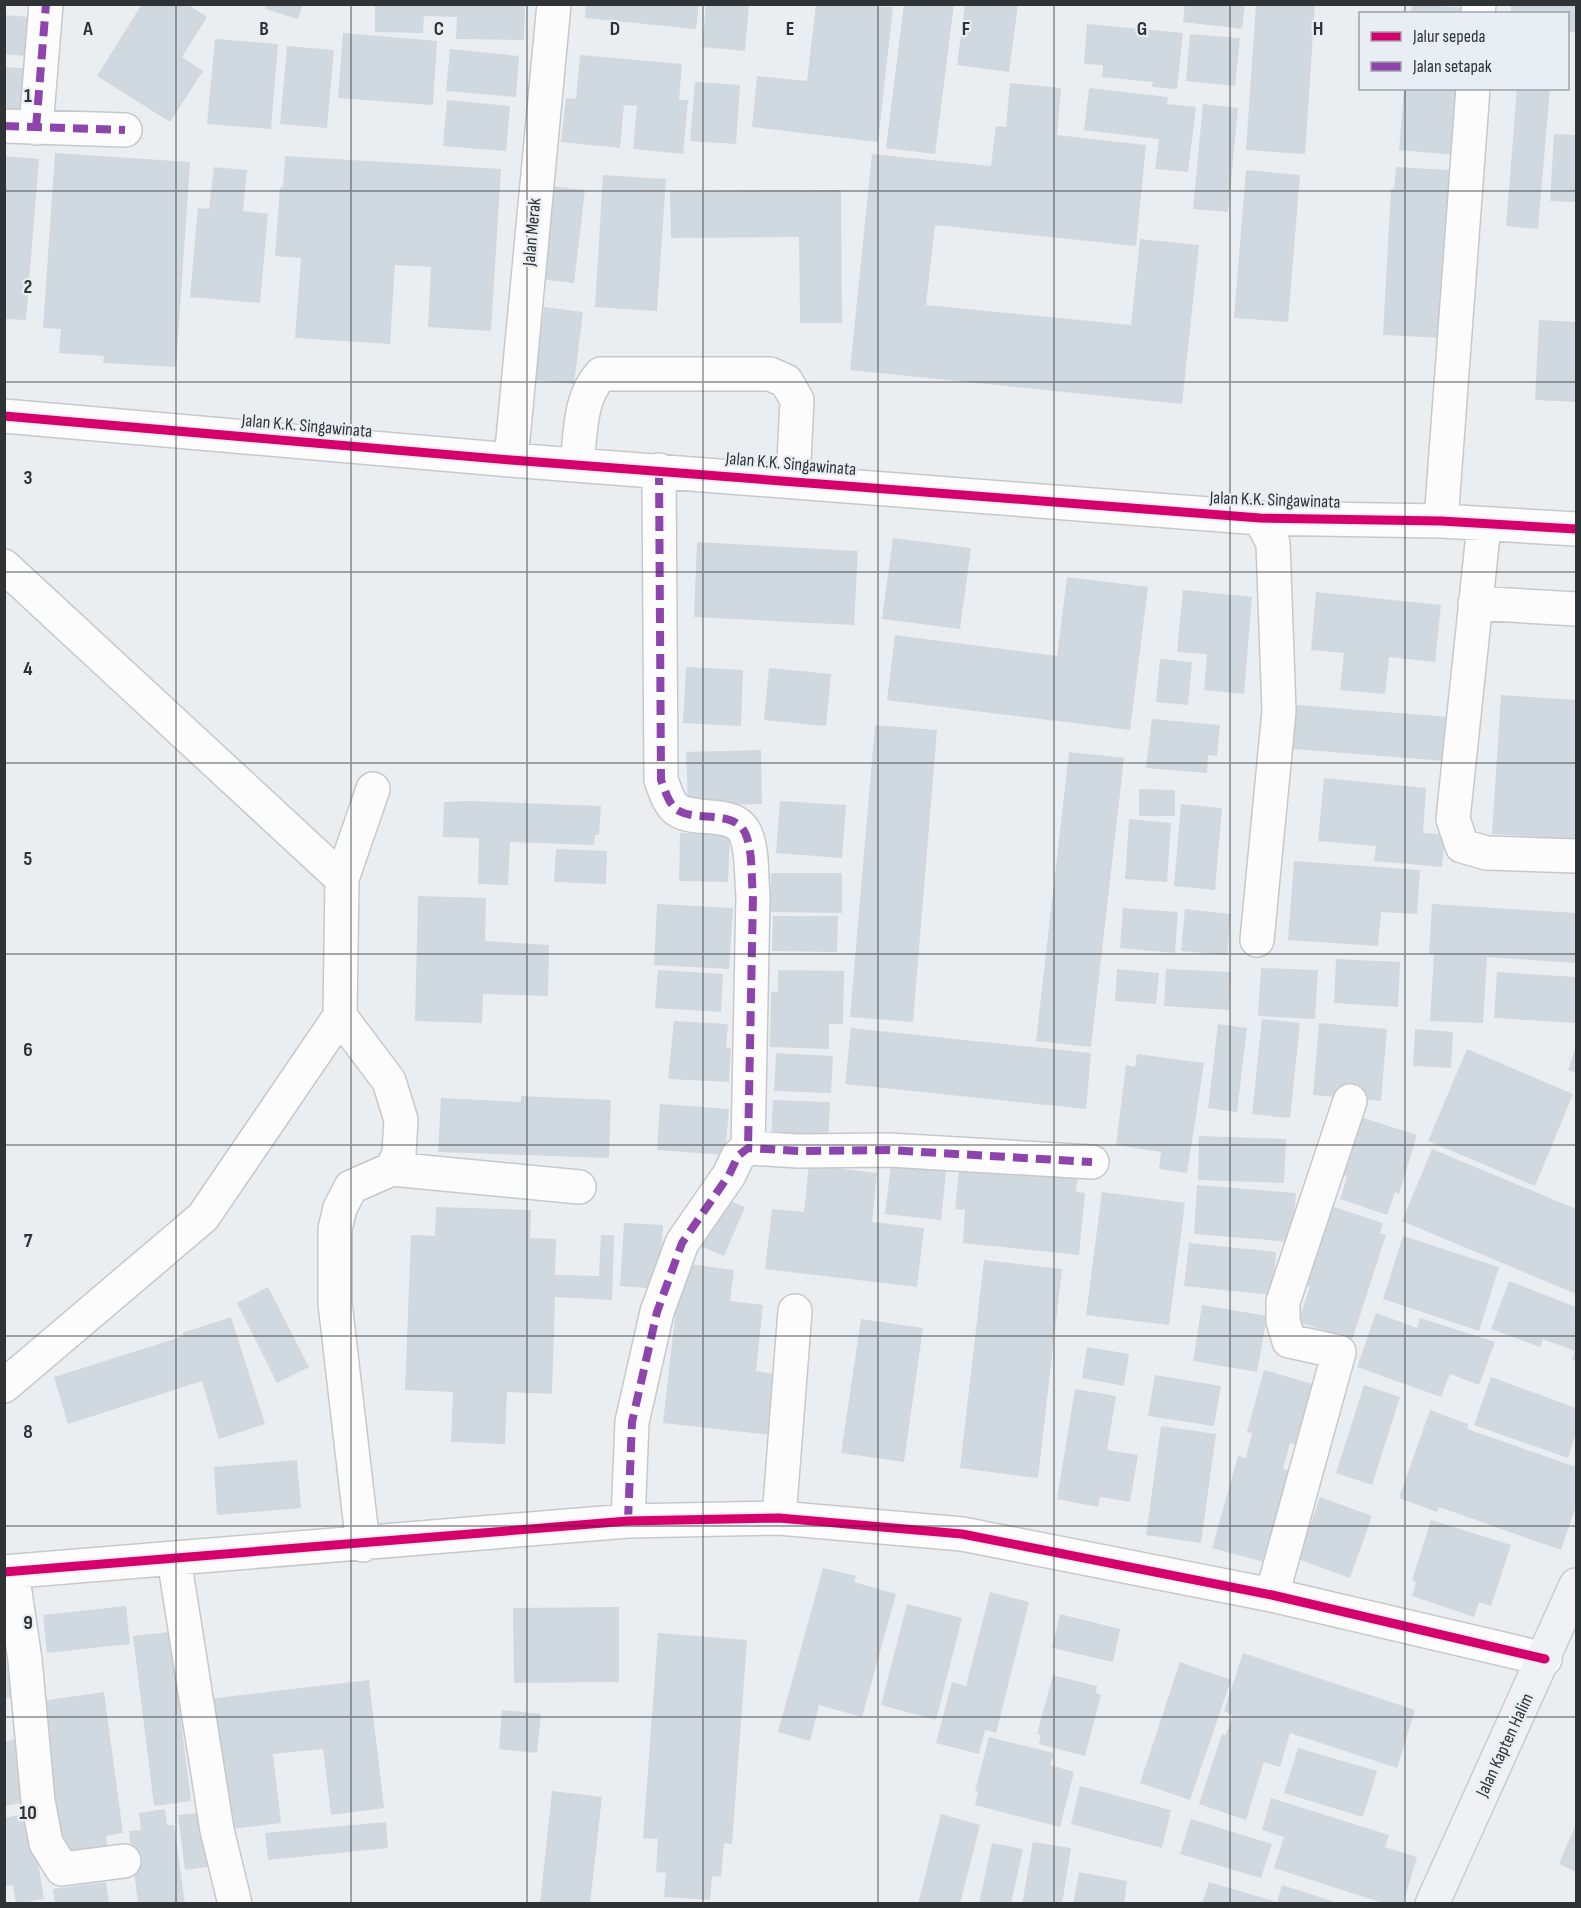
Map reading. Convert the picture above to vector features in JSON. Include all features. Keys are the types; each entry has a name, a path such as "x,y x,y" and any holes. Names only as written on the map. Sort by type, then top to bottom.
{"main road":[{"name":"Jalan Kapten Halim","path":"1432,1904 1545,1659 1576,1585"}],"street":[{"path":"46,4 20,127 124,130"},
{"name":"Jalan Merak","path":"511,460 554,4"},
{"path":"1441,521 1473,90"},
{"path":"576,463 585,397 590,386 601,374 771,374 786,381 797,400 793,481"},
{"name":"Jalan K.K. Singawinata","path":"4,416 511,460 576,463 1260,518 1441,521 1576,529"},
{"path":"658,470 661,780 671,803 678,811 729,819 740,825 746,835 750,856 753,895 748,1148"},
{"path":"1257,940 1279,711 1273,543 1260,518"},
{"path":"1484,525 1453,819 1462,846 1487,853 1576,856"},
{"path":"4,566 205,749 342,879"},
{"path":"1475,603 1576,609"},
{"path":"4,1386 203,1217 340,1016 342,879 373,789"},
{"path":"340,1016 389,1081 401,1120 399,1154 392,1169"},
{"path":"1272,1595 1339,1352 1289,1341 1283,1321 1283,1302 1350,1101"},
{"path":"628,1521 632,1422 657,1312 682,1243 729,1175 738,1156 748,1148 889,1150 1092,1162"},
{"path":"363,1545 335,1303 335,1229 340,1208 351,1187 392,1169 579,1187"},
{"path":"779,1518 795,1311"},
{"path":"124,1862 62,1869 46,1843 38,1801 25,1660 8,1572 363,1545 628,1521 779,1518 962,1534 1272,1595 1545,1659"},
{"path":"174,1559 217,1830 235,1904"}],"building":[{"path":"142,4 187,4 207,17 182,57 203,71 170,122 97,76"},
{"path":"266,4 303,4 298,19 265,9"},
{"path":"375,4 525,6 524,40 456,39 457,17 424,16 423,33 375,32"},
{"path":"586,4 699,4 696,29 585,18"},
{"path":"816,4 893,7 878,142 752,127 757,76 807,81"},
{"path":"904,4 954,4 935,154 886,148"},
{"path":"965,4 1018,4 1009,72 957,65"},
{"path":"1185,4 1245,4 1242,29 1183,22"},
{"path":"1256,4 1315,4 1305,154 1246,150"},
{"path":"1412,4 1468,8 1467,12 1411,12"},
{"path":"1511,4 1576,4 1576,32 1569,32 1569,12 1511,12"},
{"path":"706,5 749,5 745,51 702,47"},
{"path":"4,15 42,18 38,57 4,54"},
{"path":"1087,24 1183,33 1177,89 1152,87 1153,82 1102,77 1103,65 1084,64"},
{"path":"343,33 437,41 433,105 338,98"},
{"path":"1190,34 1240,38 1235,86 1186,81"},
{"path":"215,39 278,44 271,129 207,124"},
{"path":"287,46 334,50 327,128 280,124"},
{"path":"450,49 519,56 516,97 446,91"},
{"path":"580,55 682,64 679,100 688,100 683,154 633,149 637,106 624,105 620,148 561,142 566,98 576,99"},
{"path":"4,67 34,69 29,124 4,122"},
{"path":"695,82 740,85 736,144 690,141"},
{"path":"1010,83 1061,88 1057,135 1146,145 1136,246 935,225 926,305 1131,325 1140,239 1199,245 1182,404 850,370 872,154 991,166 996,126 1006,127"},
{"path":"1089,88 1168,97 1167,104 1196,107 1188,172 1155,169 1159,139 1084,130"},
{"path":"1404,90 1461,90 1455,155 1399,150"},
{"path":"1517,90 1550,90 1538,229 1506,226"},
{"path":"447,100 510,106 506,151 443,146"},
{"path":"1203,104 1238,108 1228,212 1193,209"},
{"path":"1554,134 1576,135 1576,202 1550,201"},
{"path":"55,153 190,162 176,367 103,363 104,356 59,353 61,329 43,328"},
{"path":"4,156 39,159 26,320 4,319"},
{"path":"285,156 501,169 491,331 428,327 431,267 395,265 390,344 295,338 301,258 275,256 280,187 283,188"},
{"path":"214,167 247,170 243,211 268,214 260,303 190,297 198,208 209,209"},
{"path":"1396,167 1450,170 1444,338 1383,335 1391,189 1394,189"},
{"path":"1246,170 1300,175 1288,322 1234,318"},
{"path":"603,175 666,179 657,311 595,307"},
{"path":"549,186 585,190 574,283 539,279"},
{"path":"841,190 842,323 800,323 799,237 671,238 670,191"},
{"path":"544,307 583,312 574,384 535,380"},
{"path":"1539,320 1576,322 1576,402 1535,400"},
{"path":"893,538 971,548 960,629 882,619"},
{"path":"697,542 858,551 854,625 694,617"},
{"path":"1067,577 1148,587 1130,730 887,700 895,635 1057,656"},
{"path":"1183,590 1252,597 1244,694 1204,690 1207,654 1177,652"},
{"path":"1316,592 1441,605 1435,662 1389,657 1385,694 1340,690 1344,653 1311,650"},
{"path":"1160,659 1192,662 1188,705 1156,702"},
{"path":"686,667 743,670 741,726 683,723"},
{"path":"769,668 831,674 826,726 764,720"},
{"path":"1501,695 1576,700 1576,839 1492,834"},
{"path":"1285,704 1449,717 1445,761 1282,748"},
{"path":"1152,719 1220,725 1217,756 1208,755 1207,773 1146,768"},
{"path":"875,725 937,730 913,1022 850,1017"},
{"path":"761,750 762,804 688,806 686,752"},
{"path":"1069,752 1124,758 1091,1047 1036,1041"},
{"path":"1324,778 1426,788 1423,833 1445,835 1442,867 1374,861 1376,846 1318,841"},
{"path":"1139,789 1175,790 1175,816 1139,816"},
{"path":"780,801 846,805 842,858 776,853"},
{"path":"444,802 601,806 599,835 595,835 594,845 510,842 508,885 478,884 479,838 443,837"},
{"path":"1181,804 1222,808 1215,890 1174,886"},
{"path":"1129,819 1171,823 1167,882 1125,879"},
{"path":"680,833 730,834 728,882 679,881"},
{"path":"556,849 607,851 606,884 554,882"},
{"path":"1294,861 1420,870 1417,914 1381,912 1378,946 1288,940"},
{"path":"771,873 842,873 842,913 771,912"},
{"path":"418,896 486,898 485,941 549,945 548,996 483,994 482,1023 415,1021"},
{"path":"657,904 733,908 729,969 654,965"},
{"path":"1432,904 1576,913 1576,963 1487,957 1483,1023 1430,1021 1434,954 1429,954"},
{"path":"1123,908 1178,912 1175,953 1120,948"},
{"path":"1185,909 1231,914 1227,955 1181,951"},
{"path":"773,916 838,916 837,952 772,951"},
{"path":"1336,959 1400,962 1398,1007 1334,1003"},
{"path":"1261,968 1318,970 1315,1019 1258,1016"},
{"path":"1117,969 1159,973 1156,1004 1115,1001"},
{"path":"1166,969 1231,972 1229,1010 1164,1006"},
{"path":"658,970 723,974 721,1012 655,1008"},
{"path":"778,970 844,971 843,1024 829,1024 829,1049 770,1047 771,992 778,992"},
{"path":"1497,972 1576,977 1576,1023 1494,1018"},
{"path":"1262,1019 1300,1023 1290,1118 1252,1114"},
{"path":"674,1021 728,1024 726,1048 731,1048 729,1082 668,1079"},
{"path":"1319,1023 1387,1029 1381,1101 1313,1095"},
{"path":"1218,1024 1247,1028 1237,1112 1208,1108"},
{"path":"851,1028 1091,1053 1086,1109 845,1084"},
{"path":"1415,1029 1453,1032 1451,1068 1413,1066"},
{"path":"1576,1046 1576,1073 1568,1070"},
{"path":"1467,1049 1573,1094 1535,1186 1428,1141"},
{"path":"776,1053 833,1056 831,1093 774,1091"},
{"path":"1137,1054 1204,1063 1187,1173 1159,1169 1161,1152 1116,1145 1126,1065 1135,1067"},
{"path":"521,1096 611,1100 609,1158 438,1152 441,1098 521,1102"},
{"path":"773,1100 830,1102 828,1142 771,1140"},
{"path":"660,1104 729,1109 725,1155 657,1150"},
{"path":"1354,1115 1417,1135 1399,1194 1395,1192 1387,1215 1340,1199 1347,1177 1335,1173"},
{"path":"1199,1136 1286,1139 1284,1183 1198,1180"},
{"path":"1432,1149 1576,1209 1576,1294 1402,1221"},
{"path":"892,1157 947,1163 941,1220 885,1214"},
{"path":"960,1161 1078,1173 1076,1192 1085,1193 1079,1255 963,1243 965,1210 955,1209"},
{"path":"809,1165 877,1173 872,1222 924,1228 917,1287 765,1269 772,1209 804,1212"},
{"path":"1197,1185 1296,1193 1292,1242 1194,1234"},
{"path":"1102,1192 1185,1203 1169,1325 1086,1315"},
{"path":"723,1198 745,1207 724,1256 702,1247"},
{"path":"1328,1205 1383,1223 1380,1233 1386,1235 1352,1340 1298,1322 1310,1287 1302,1284"},
{"path":"436,1207 531,1210 530,1238 556,1239 555,1275 599,1276 601,1235 614,1235 612,1300 555,1297 552,1394 507,1392 505,1444 451,1442 453,1392 405,1390 411,1235 435,1236"},
{"path":"624,1223 663,1225 658,1289 620,1286"},
{"path":"1403,1236 1499,1267 1479,1331 1383,1299"},
{"path":"1189,1243 1276,1252 1273,1295 1184,1286"},
{"path":"984,1260 1062,1269 1038,1478 960,1468"},
{"path":"681,1263 734,1270 730,1301 763,1305 756,1371 776,1374 770,1435 663,1423"},
{"path":"1509,1281 1576,1307 1576,1361 1572,1360 1575,1351 1543,1339 1540,1347 1491,1329"},
{"path":"268,1287 309,1367 277,1383 237,1303"},
{"path":"1202,1305 1267,1316 1257,1372 1193,1361"},
{"path":"1376,1313 1417,1328 1420,1318 1495,1342 1479,1385 1450,1374 1441,1397 1357,1367"},
{"path":"231,1317 265,1424 219,1439 202,1381 68,1424 54,1377 184,1336 182,1333"},
{"path":"861,1319 923,1328 904,1462 841,1453"},
{"path":"1087,1347 1129,1354 1124,1386 1082,1378"},
{"path":"1264,1370 1320,1386 1303,1447 1290,1443 1283,1469 1293,1471 1268,1563 1212,1548 1238,1456 1246,1458 1252,1433 1247,1432"},
{"path":"1155,1375 1221,1386 1214,1426 1148,1416"},
{"path":"1491,1377 1576,1408 1576,1433 1568,1458 1474,1425"},
{"path":"1364,1385 1400,1397 1372,1485 1336,1473"},
{"path":"1075,1389 1116,1396 1107,1450 1138,1455 1130,1502 1100,1497 1098,1507 1057,1499"},
{"path":"1430,1410 1468,1424 1467,1429 1576,1467 1576,1506 1561,1550 1439,1507 1437,1512 1399,1498"},
{"path":"1161,1426 1216,1434 1201,1543 1146,1535"},
{"path":"297,1460 301,1508 217,1515 214,1467"},
{"path":"1320,1497 1372,1516 1350,1578 1298,1559"},
{"path":"1431,1520 1511,1545 1491,1606 1479,1602 1474,1617 1412,1596 1416,1582 1412,1580"},
{"path":"823,1568 856,1576 854,1582 896,1594 862,1717 819,1705 810,1741 778,1732"},
{"path":"990,1592 1029,1602 996,1733 985,1730 979,1754 936,1743 952,1682 966,1686"},
{"path":"907,1604 962,1618 936,1720 881,1705"},
{"path":"126,1606 130,1644 47,1653 43,1615"},
{"path":"619,1607 619,1682 514,1683 513,1608"},
{"path":"1060,1614 1120,1629 1113,1662 1052,1648"},
{"path":"170,1632 191,1801 154,1806 133,1636"},
{"path":"658,1633 747,1640 732,1844 724,1843 721,1877 712,1876 710,1900 664,1897 666,1873 656,1872 658,1839 643,1838"},
{"path":"4,1647 13,1697 4,1698"},
{"path":"1243,1653 1415,1710 1397,1768 1290,1733 1280,1767 1264,1762 1246,1820 1199,1804 1222,1734 1226,1735 1233,1715 1224,1711"},
{"path":"1180,1662 1231,1680 1190,1800 1140,1783"},
{"path":"1053,1675 1097,1686 1096,1693 1101,1695 1085,1756 1039,1744 1041,1735 1037,1734"},
{"path":"369,1680 384,1808 331,1815 323,1749 273,1754 281,1823 224,1830 208,1699"},
{"path":"104,1692 123,1833 106,1836 109,1859 63,1865 41,1701"},
{"path":"502,1710 541,1714 537,1753 499,1749"},
{"path":"989,1737 1054,1753 1050,1765 1074,1772 1060,1827 975,1805 978,1792 975,1791"},
{"path":"15,1739 27,1802 4,1806 4,1742"},
{"path":"1298,1748 1377,1771 1363,1817 1284,1793"},
{"path":"1080,1786 1171,1810 1162,1848 1071,1824"},
{"path":"552,1791 602,1797 590,1904 540,1904"},
{"path":"1271,1798 1389,1835 1385,1847 1417,1857 1403,1904 1386,1904 1274,1868 1284,1837 1262,1830"},
{"path":"165,1809 167,1825 174,1825 185,1904 138,1904 129,1831 141,1830 139,1813"},
{"path":"207,1812 214,1866 185,1870 178,1815"},
{"path":"30,1813 44,1899 16,1904 13,1885 4,1886 4,1818"},
{"path":"941,1814 980,1825 960,1904 918,1904"},
{"path":"1191,1819 1272,1844 1261,1878 1180,1854"},
{"path":"386,1822 388,1848 268,1860 265,1833"},
{"path":"1576,1824 1576,1872 1559,1864"},
{"path":"1033,1842 1071,1848 1062,1904 1022,1904"},
{"path":"992,1843 1023,1849 1011,1904 979,1904"},
{"path":"1079,1872 1127,1881 1124,1904 1073,1904"},
{"path":"106,1882 109,1904 55,1904 53,1889"},
{"path":"1209,1882 1277,1902 1282,1885 1341,1904 1202,1904"}],"marked path":[{"path":"36,128 46,4"},
{"path":"4,126 125,130"},
{"path":"659,470 661,780 676,809 687,814 716,817 734,822 746,835 750,849 753,895 748,1148"},
{"path":"628,1521 632,1422 657,1312 682,1243 729,1175 738,1156 748,1148 799,1151 889,1150 1092,1162"}],"cycle path":[{"path":"4,416 511,460 1260,518 1441,521 1576,529"},
{"path":"4,1572 628,1521 779,1518 962,1534 1272,1595 1545,1659"}]}
